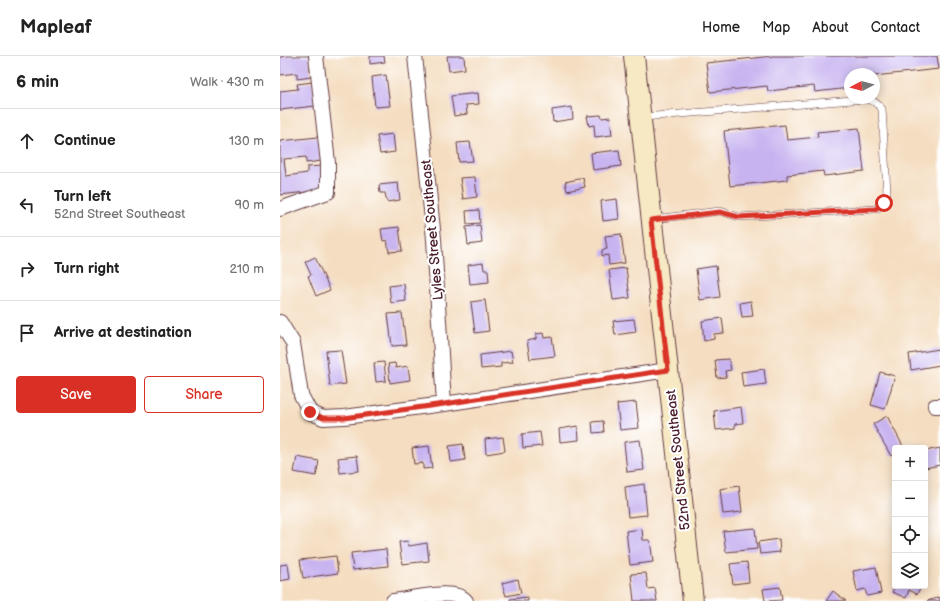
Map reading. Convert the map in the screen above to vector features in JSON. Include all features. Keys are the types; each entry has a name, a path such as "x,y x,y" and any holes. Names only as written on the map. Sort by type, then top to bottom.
{"main road":[{"name":"52nd Street Southeast","path":"634,56 693,601"}],"street":[{"path":"280,209 328,192 328,163 316,56"},
{"name":"Lyles Street Southeast","path":"415,56 434,239 444,404"},
{"path":"280,322 293,343 301,395 310,412 323,418 344,418 668,370"},
{"path":"392,601 444,593 463,598 466,601"}],"lane":[{"path":"640,117 865,99 871,100 882,109 887,192 886,199 879,207 875,209 739,217 720,212 651,220"}],"building":[{"path":"309,56 311,77 297,79 297,73 280,75 280,57"},
{"path":"370,56 384,56 385,62 370,64"},
{"path":"447,56 464,56 465,69 449,71"},
{"path":"773,56 937,56 939,69 880,75 880,68 844,68 844,89 815,92 814,86 768,91 767,86 710,92 706,63"},
{"path":"386,75 390,106 375,107 372,77"},
{"path":"313,82 315,106 280,110 280,91 298,89 297,84"},
{"path":"478,93 479,104 466,105 467,114 454,116 451,96"},
{"path":"572,107 573,119 553,122 552,110"},
{"path":"601,115 602,118 610,117 612,135 595,137 594,125 589,126 587,116"},
{"path":"785,125 787,140 818,137 817,132 859,128 864,171 824,176 823,171 787,175 787,180 730,186 724,131"},
{"path":"393,134 395,152 380,154 377,136"},
{"path":"318,137 321,161 306,163 306,157 284,159 286,176 307,173 307,167 321,166 324,190 280,195 280,141"},
{"path":"470,142 473,161 459,162 457,143"},
{"path":"619,150 621,166 593,170 591,153"},
{"path":"475,177 477,197 463,199 460,178"},
{"path":"583,178 585,187 567,191 565,182"},
{"path":"398,183 400,200 387,202 385,193 380,193 379,185"},
{"path":"617,199 619,219 603,221 601,201"},
{"path":"479,210 480,223 467,224 466,211"},
{"path":"480,225 482,243 468,245 466,227"},
{"path":"399,227 402,251 389,252 387,240 383,241 381,229"},
{"path":"621,234 625,263 609,265 608,255 602,256 602,250 607,249 605,236"},
{"path":"315,257 330,290 316,296 308,276 311,275 305,262"},
{"path":"483,263 484,270 488,270 489,282 470,284 468,265"},
{"path":"716,266 720,297 700,300 696,269"},
{"path":"626,268 630,298 613,300 609,270"},
{"path":"404,284 406,301 391,303 389,286"},
{"path":"485,300 489,331 475,333 471,302"},
{"path":"751,301 753,316 742,317 740,303"},
{"path":"402,313 406,345 392,346 388,314"},
{"path":"722,318 724,333 714,334 714,339 704,341 702,321"},
{"path":"634,319 636,332 615,335 613,321"},
{"path":"543,333 544,338 552,337 555,356 530,359 527,341 536,339 536,334"},
{"path":"939,349 940,365 911,370 909,354"},
{"path":"341,350 346,384 330,386 326,351"},
{"path":"511,351 513,362 501,363 501,367 481,369 480,355"},
{"path":"729,359 731,370 725,371 726,377 717,378 715,360"},
{"path":"384,362 386,381 376,382 374,363"},
{"path":"395,363 396,368 408,366 410,380 390,383 388,364"},
{"path":"764,369 766,384 743,387 741,372"},
{"path":"880,372 895,376 885,409 871,405"},
{"path":"636,402 639,428 620,430 617,404"},
{"path":"741,407 743,423 735,424 735,428 716,430 714,411"},
{"path":"887,416 902,445 892,445 891,456 873,424"},
{"path":"603,421 604,432 593,433 592,422"},
{"path":"578,426 579,440 560,442 559,429"},
{"path":"540,432 542,446 523,448 522,434"},
{"path":"503,437 505,451 486,454 485,439"},
{"path":"640,440 644,470 627,472 624,442"},
{"path":"463,444 465,460 451,462 449,446"},
{"path":"429,446 432,468 423,469 423,463 414,464 412,448"},
{"path":"940,448 940,465 928,467 928,450"},
{"path":"357,456 359,471 340,473 338,458"},
{"path":"297,457 319,461 316,476 294,472"},
{"path":"644,484 647,515 628,517 625,487"},
{"path":"739,486 742,512 723,514 720,489"},
{"path":"755,528 757,549 726,552 723,531"},
{"path":"642,529 643,540 650,540 653,562 630,565 626,531"},
{"path":"779,539 780,552 760,554 758,542"},
{"path":"408,541 409,546 427,543 429,561 402,564 399,542"},
{"path":"386,549 388,566 353,570 351,553"},
{"path":"336,556 338,573 303,578 300,560"},
{"path":"747,562 749,582 733,584 730,564"},
{"path":"288,564 290,579 280,581 280,565"},
{"path":"876,567 881,593 867,596 865,589 857,591 853,571"},
{"path":"646,573 648,589 655,588 657,601 634,601 631,574"},
{"path":"518,579 521,593 506,596 502,583"},
{"path":"780,587 782,600 765,601 763,589"},
{"path":"894,589 920,589 917,594 909,590 906,598 892,592"},
{"path":"833,591 846,601 826,601"},
{"path":"528,597 528,601 510,601 510,599"},
{"path":"940,597 940,601 927,601"}],"route":[{"path":"310,412 323,418 344,418 668,370 651,220 720,212 739,217 875,209 884,203"}]}
